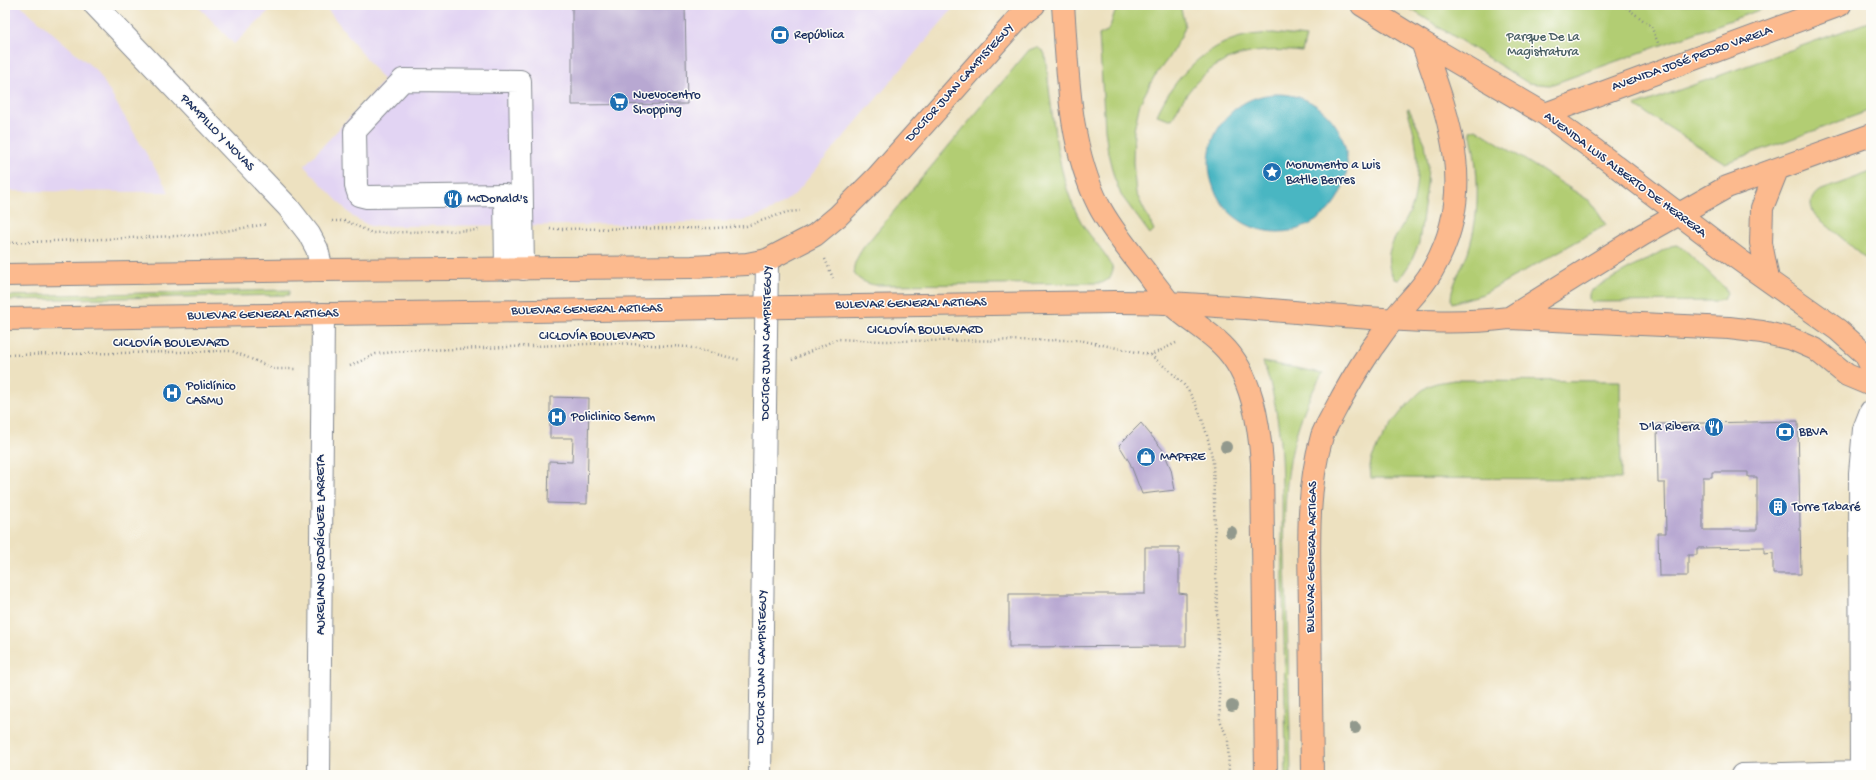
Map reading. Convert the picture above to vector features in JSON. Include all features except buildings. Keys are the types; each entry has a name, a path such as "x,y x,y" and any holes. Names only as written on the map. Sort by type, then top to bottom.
{"main road":[{"name":"DOCTOR JUAN CAMPISTEGUY","path":"767,260 816,234 838,216 878,176 1022,14 1034,5"},
{"path":"1063,5 1069,90 1080,159 1089,184 1110,224 1169,302 1204,328 1223,346 1234,361 1244,380 1254,407 1260,432 1262,463 1266,775"},
{"name":"AVENIDA LUIS ALBERTO DE HERRERA","path":"1362,5 1545,114 1680,214 1738,260 1768,279 1838,330 1865,354 1871,366"},
{"name":"AVENIDA JOSÉ PEDRO VARELA","path":"1545,114 1666,68 1840,5"},
{"path":"1392,320 1432,273 1444,248 1455,210 1457,165 1453,143 1440,93 1422,42"},
{"path":"1509,318 1727,187 1871,135"},
{"path":"1768,279 1762,243 1762,208 1777,170"},
{"path":"5,275 322,270 692,268 747,264 767,260"},
{"name":"BULEVAR GENERAL ARTIGAS","path":"5,319 836,305 1169,302 1392,320 1350,381 1323,433 1314,469 1310,498 1309,548 1312,775"},
{"path":"1392,320 1454,322 1485,321 1509,318 1729,328 1762,332 1792,340 1815,350 1847,375 1871,385"}],"street":[{"name":"PAMPILLO Y NOVAS","path":"95,5 288,207 309,234 317,249 322,270"},
{"path":"514,230 505,195 367,197 360,195 356,186 355,131 403,80 520,81 514,230 514,269"},
{"name":"DOCTOR JUAN CAMPISTEGUY","path":"760,775 767,362 767,260"},
{"name":"AURELIANO RODRÍGUEZ LARRETA","path":"319,775 323,314"},
{"path":"1742,775 1861,773 1860,473 1864,429 1871,411"}],"path":[{"path":"1623,5 1652,26 1666,68"},
{"path":"5,243 201,235 269,224 346,220 372,233 716,228 746,226 787,212 802,211 816,234"},
{"path":"1204,328 1151,356 1187,389 1200,412 1213,462 1220,720 1228,740 1229,775"},
{"name":"CICLOVÍA BOULEVARD","path":"5,355 232,351 276,370 322,369 350,366 376,354 403,351 613,343 688,347 749,362 786,363 837,340 1079,340 1151,356"}],"shaded area":[{"path":"5,5 20,5 98,72 169,192 5,191"},
{"path":"197,5 275,5 234,44"},
{"name":"Nuevocentro Shopping","path":"324,5 956,5 795,194 780,205 763,214 742,221 583,225 370,226 353,217 304,166 384,81"}],"green space":[{"path":"1121,5 1180,5 1185,26 1181,37 1167,60 1154,77 1140,103 1134,130 1133,162 1136,193 1154,230 1150,234 1121,195 1114,177 1108,153 1099,35 1109,30 1114,14"},
{"name":"Parque De La Magistratura","path":"1404,5 1773,5 1550,85 1528,83"},
{"path":"1871,21 1871,110 1725,163 1635,106"},
{"path":"1273,33 1306,37 1302,52 1259,52 1241,55 1224,62 1209,71 1195,84 1183,100 1172,120 1157,115 1172,89 1181,77 1203,55 1216,47 1248,35"},
{"path":"1037,47 1044,52 1045,55 1052,116 1064,179 1078,216 1112,266 1113,271 1109,279 1102,283 874,285 859,279 855,275 854,266 863,248 1029,50"},
{"path":"1407,109 1409,109 1425,143 1428,164 1427,185 1419,243 1411,262 1399,280 1394,279 1389,267 1389,257 1391,248 1414,200 1417,176 1416,143"},
{"path":"1476,129 1590,201 1606,225 1483,294 1452,303 1452,293 1468,252 1475,222 1477,207 1477,176 1470,131"},
{"path":"1871,172 1871,263 1816,216 1812,209 1811,203 1813,197 1819,191"},
{"path":"1676,245 1683,248 1724,287 1727,293 1724,299 1718,301 1592,302 1589,299 1589,294 1593,289 1671,246"},
{"path":"289,290 289,295 5,300 5,296"},
{"path":"1263,362 1323,373 1308,402 1297,431 1290,461 1286,491 1285,552 1291,775 1286,775 1281,453 1275,406 1270,383"},
{"path":"1454,380 1620,381 1621,479 1371,478 1370,466 1378,446 1402,411 1411,401 1430,385"}],"water":[{"path":"1278,94 1304,99 1327,114 1342,137 1347,163 1342,189 1327,212 1304,227 1278,232 1252,227 1229,212 1214,189 1209,163 1214,137 1229,114 1252,99"}],"place":[{"name":"República","path":"780,35"},
{"name":"Nuevocentro Shopping","path":"619,102"},
{"name":"Monumento a Luis Batlle Berres","path":"1272,172"},
{"name":"McDonald's","path":"453,199"},
{"name":"Policlínico CASMU","path":"172,393"},
{"name":"Policlinico Semm","path":"557,417"},
{"name":"D'la Ribera","path":"1714,427"},
{"name":"BBVA","path":"1785,432"},
{"name":"MAPFRE","path":"1146,457"},
{"name":"Torre Tabaré","path":"1778,507"}]}
